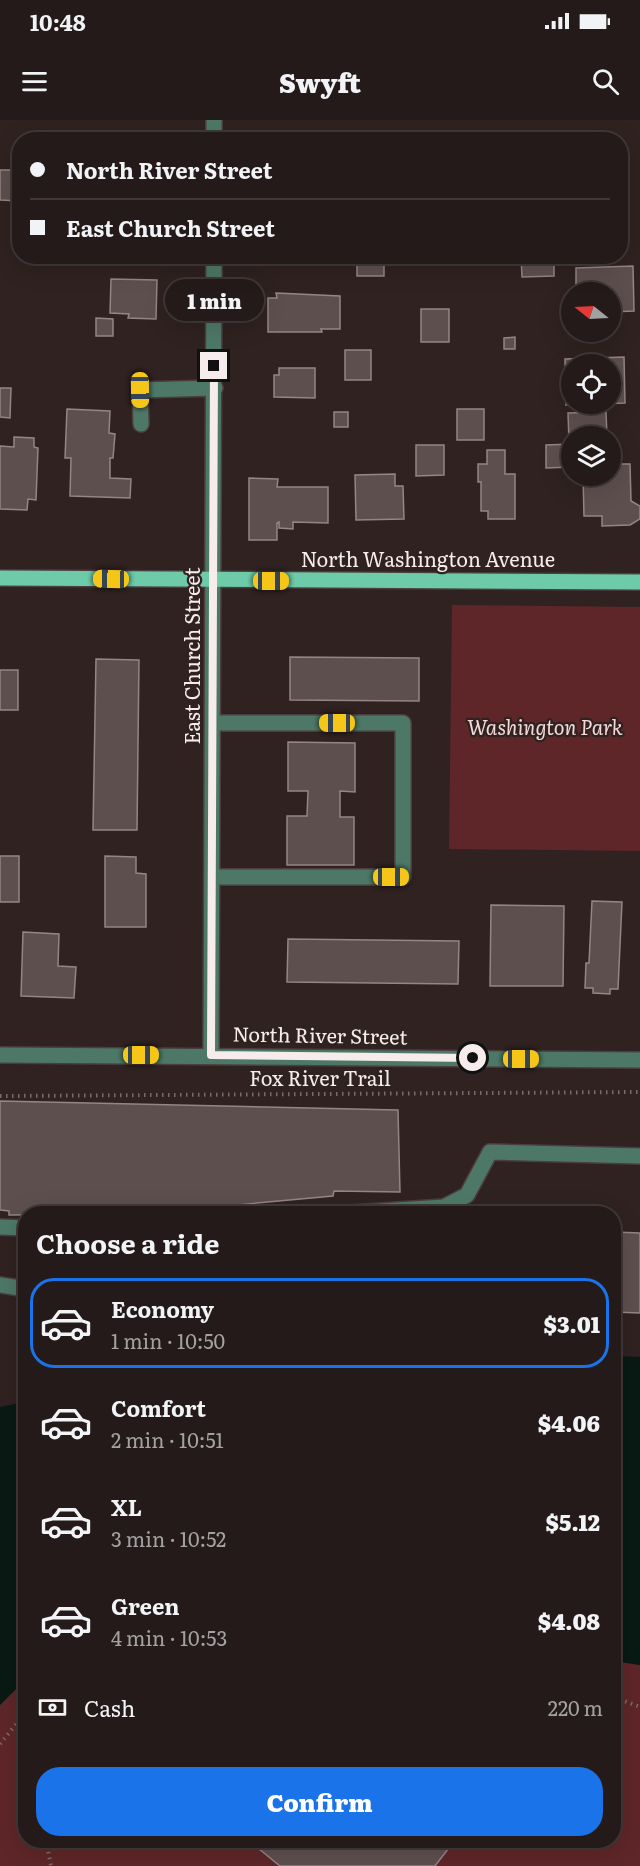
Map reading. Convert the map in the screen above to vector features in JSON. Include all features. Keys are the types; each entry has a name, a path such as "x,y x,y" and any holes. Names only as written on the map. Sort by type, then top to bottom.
{"main road":[{"name":"North Washington Avenue","path":"0,578 640,582"}],"street":[{"name":"East Church Street","path":"211,1055 214,264"},
{"path":"141,424 140,390 214,388"},
{"path":"213,723 403,723 403,877 213,877"},
{"name":"North River Street","path":"0,1055 640,1060"},
{"path":"446,1206 467,1195 490,1152 640,1156"},
{"path":"0,1227 18,1228"},
{"path":"0,1285 18,1288"}],"path":[{"name":"Fox River Trail","path":"0,1096 640,1092"},
{"path":"621,1700 640,1707"},
{"path":"0,1744 18,1722"},
{"path":"48,1848 51,1866"}],"green space":[{"name":"Washington Park","path":"452,605 640,607 640,851 449,849"},
{"path":"621,1662 640,1665 640,1866 0,1866 0,1705 18,1687 18,1848 621,1848"}],"shaded area":[{"path":"621,1356 640,1357 640,1665 621,1662"},
{"path":"18,1403 18,1687 0,1705 0,1407"}],"building":[{"path":"0,170 12,170 12,201 0,200"},
{"path":"357,264 384,264 384,276 357,276"},
{"path":"521,264 554,264 554,276 522,277"},
{"path":"633,266 634,311 621,312 621,282 576,282 576,268"},
{"path":"111,279 157,280 156,319 128,318 129,314 110,313"},
{"path":"276,293 340,296 340,329 321,329 322,332 268,332 268,298 277,298"},
{"path":"421,309 449,309 449,342 421,342"},
{"path":"96,318 113,319 113,336 96,336"},
{"path":"515,337 515,349 504,349 504,338"},
{"path":"345,350 371,350 371,380 345,380"},
{"path":"621,357 624,357 625,403 621,403"},
{"path":"279,368 315,368 315,398 274,397 274,375 279,375"},
{"path":"0,388 11,388 10,418 0,417"},
{"path":"67,409 110,411 109,433 115,434 113,458 110,458 110,478 131,479 130,498 70,496 71,458 65,458"},
{"path":"457,409 484,409 484,440 457,440"},
{"path":"334,412 348,412 348,427 334,427"},
{"path":"568,414 606,414 607,426 568,426"},
{"path":"14,437 34,438 34,447 38,448 36,500 28,499 27,510 0,509 0,446 14,447"},
{"path":"561,444 561,467 546,468 546,445"},
{"path":"416,445 444,445 444,475 416,476"},
{"path":"487,450 505,450 505,474 515,474 515,519 488,519 488,511 481,511 481,482 478,482 478,464 487,464"},
{"path":"621,464 630,464 631,501 640,506 640,519 630,525 602,526 602,516 584,516 583,486 621,486"},
{"path":"395,474 395,486 403,486 404,519 356,520 355,475"},
{"path":"249,478 278,479 277,487 328,487 328,523 293,522 293,529 279,528 279,522 277,523 277,540 249,540"},
{"path":"290,657 419,658 419,701 290,700"},
{"path":"96,659 139,660 137,830 93,830"},
{"path":"0,670 18,670 18,710 0,710"},
{"path":"288,742 355,743 355,792 340,791 340,817 354,817 354,865 287,865 287,816 307,816 308,791 288,791"},
{"path":"0,856 19,856 19,902 0,902"},
{"path":"105,856 136,857 136,873 146,874 146,927 105,927"},
{"path":"592,901 622,902 618,989 610,989 610,994 593,993 593,988 585,988 586,963 589,963"},
{"path":"491,905 564,906 563,986 490,986"},
{"path":"23,932 59,934 58,966 76,967 74,998 21,996"},
{"path":"288,939 459,941 458,984 287,982"},
{"path":"0,1101 398,1110 400,1192 334,1191 333,1196 226,1206 18,1206 18,1215 9,1215 9,1211 0,1210"},
{"path":"621,1232 640,1233 640,1313 621,1312"},
{"path":"258,1848 449,1848 435,1866 280,1866"}],"route":[{"path":"214,366 211,1055 473,1058"}]}
